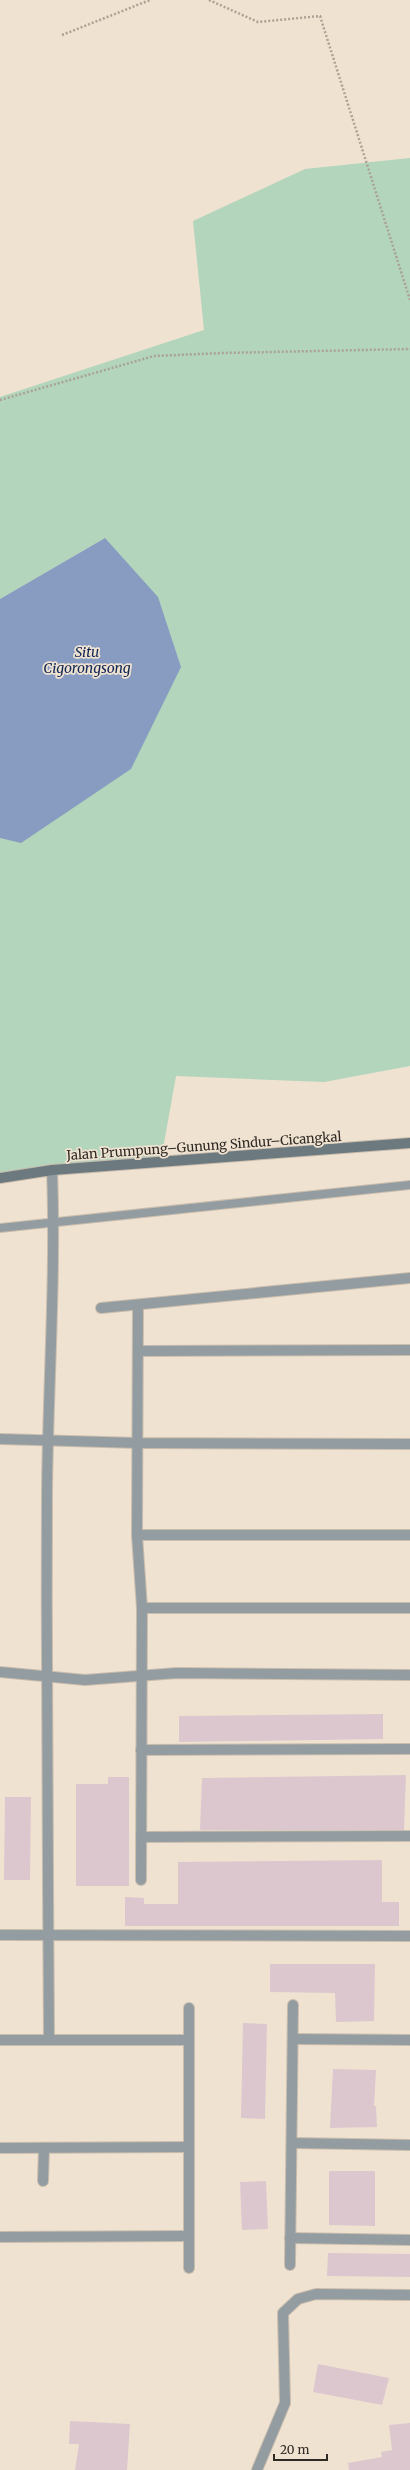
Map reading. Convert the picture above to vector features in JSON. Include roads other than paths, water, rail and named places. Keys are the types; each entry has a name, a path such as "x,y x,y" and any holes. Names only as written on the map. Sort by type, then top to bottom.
{"main road":[{"name":"Jalan Prumpung–Gunung Sindur–Cicangkal","path":"0,1178 52,1170 410,1143"}],"street":[{"path":"49,2039 46,1678 48,1441 54,1222 52,1170"},
{"path":"101,1308 410,1278"},
{"path":"138,1304 137,1535 142,1608 140,1677 141,1880"},
{"path":"138,1351 410,1350"},
{"path":"0,1439 138,1443 410,1444"},
{"path":"137,1535 410,1535"},
{"path":"142,1608 410,1608"},
{"path":"0,1672 46,1678 84,1680 140,1677 177,1673 410,1675"},
{"path":"141,1750 410,1749"},
{"path":"141,1837 410,1836"},
{"path":"0,1934 410,1936"},
{"path":"290,2265 293,2005"},
{"path":"189,2008 189,2268"},
{"path":"293,2039 410,2040"},
{"path":"0,2040 188,2040"},
{"path":"292,2143 410,2145"},
{"path":"0,2148 188,2147"},
{"path":"43,2181 44,2148"},
{"path":"0,2237 188,2236"},
{"path":"290,2238 410,2240"},
{"path":"257,2470 285,2403 283,2313 298,2299 316,2294 410,2295"}],"lane":[{"path":"0,1228 410,1185"}],"water":[{"name":"Situ Cigorongsong","path":"105,538 158,597 181,667 131,769 21,843 0,838 0,599"}]}
